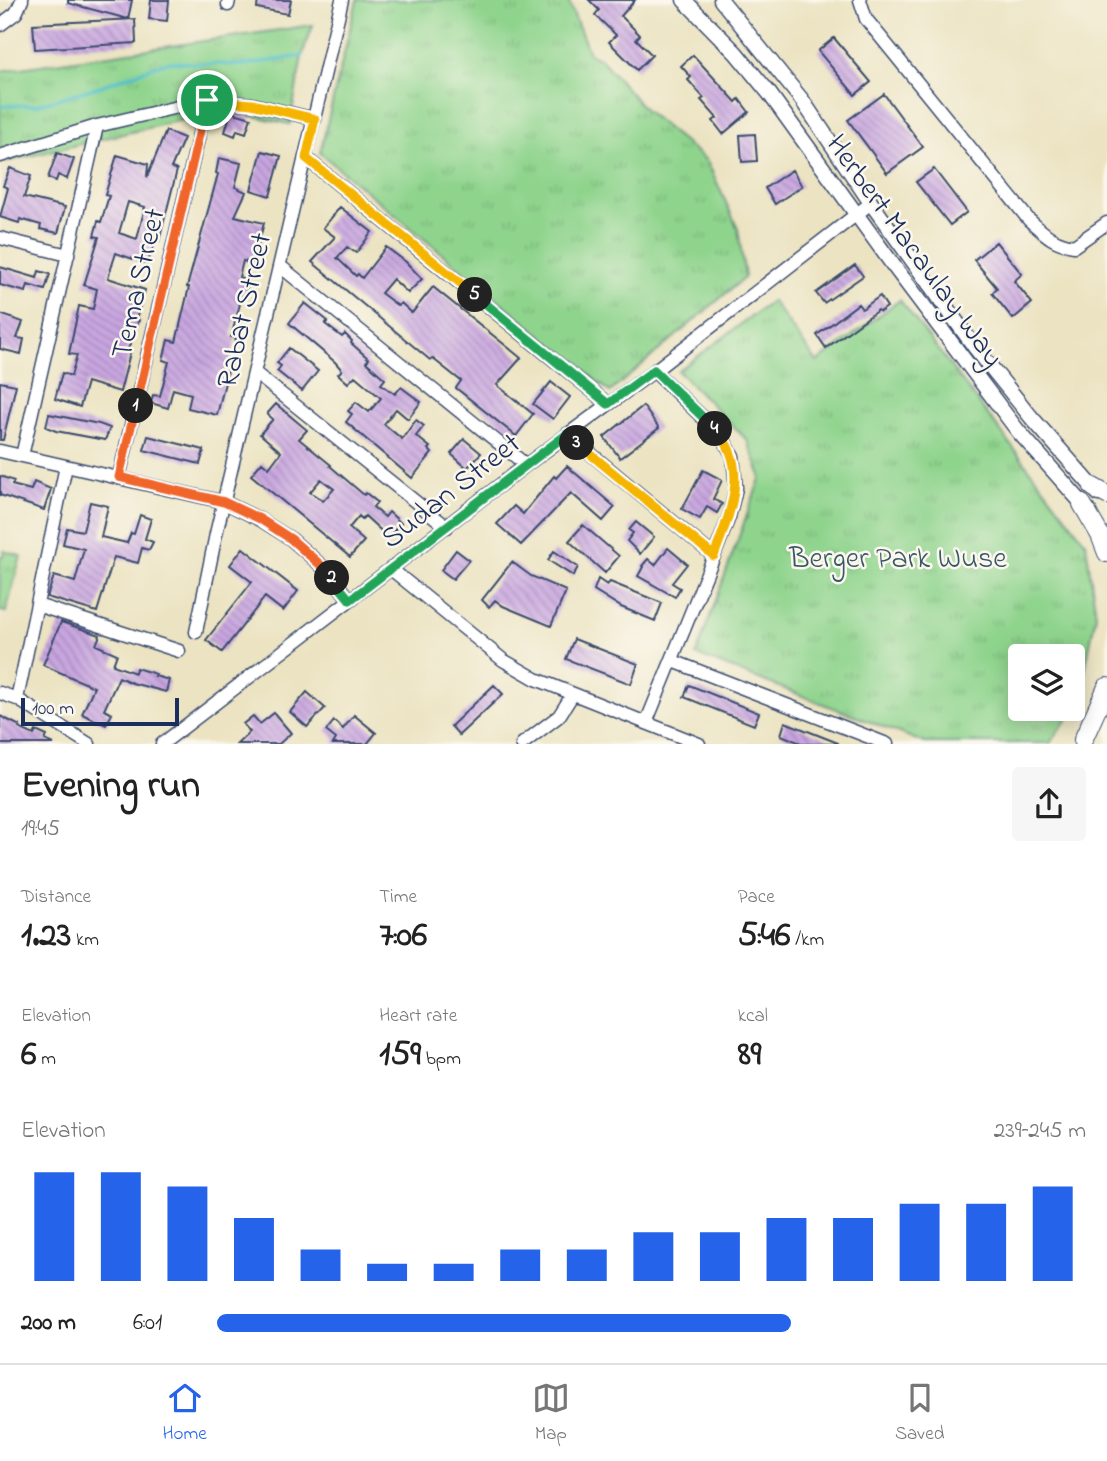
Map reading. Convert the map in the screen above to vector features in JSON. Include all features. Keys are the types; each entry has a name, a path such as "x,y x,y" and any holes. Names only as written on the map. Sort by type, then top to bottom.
{"highway":[{"path":"1082,504 1107,553"},
{"path":"1082,742 1107,687"},
{"path":"1082,742 1107,709"}],"main road":[{"name":"Herbert Macaulay Way","path":"684,0 736,53 769,93 1018,431 1107,531"},
{"name":"Herbert Macaulay Way","path":"721,0 802,100 974,346 1107,502"}],"street":[{"path":"0,25 16,13 22,0"},
{"name":"Rabat Street","path":"196,632 342,0"},
{"path":"860,0 866,19 1039,229 1057,243 1074,246 1107,223"},
{"path":"0,156 97,126 207,100 252,104 315,119"},
{"name":"Tema Street","path":"119,477 207,100"},
{"path":"22,456 97,126"},
{"path":"306,158 608,404"},
{"name":"Sudan Street","path":"162,744 871,202"},
{"path":"0,238 68,255"},
{"path":"280,266 526,465"},
{"path":"646,723 729,517 736,488 733,456 721,435 654,370"},
{"path":"255,373 447,527"},
{"path":"567,434 714,556"},
{"path":"0,451 224,502 260,519 291,539 324,568 350,600"},
{"path":"17,699 66,466"},
{"path":"391,569 503,660 536,679 699,744"},
{"path":"37,605 179,651"},
{"path":"673,661 887,744"},
{"path":"0,692 17,699 89,744"},
{"path":"522,744 559,716 573,694"}],"green space":[{"path":"357,0 568,0 589,53 601,59 645,110 707,161 738,229 745,277 610,392 320,153"},
{"path":"313,25 302,56 290,124 224,110 0,163 0,71"},
{"name":"Berger Park Wuse","path":"900,300 1086,543 1096,615 1085,669 1085,644 1008,644 1008,721 1066,721 1050,743 925,743 696,655 761,476 747,440 678,371 772,301 817,362"},
{"path":"4,551 21,556 6,612 0,611 0,556 3,557"}],"building":[{"path":"68,0 132,0 128,19 68,3"},
{"path":"151,0 169,0 167,21 149,19"},
{"path":"258,0 291,0 288,14 257,8"},
{"path":"589,0 635,0 621,16 640,35 636,39 652,55 637,70 609,42 616,35 595,15 599,10"},
{"path":"135,19 136,43 35,49 33,24"},
{"path":"834,38 871,82 855,95 818,51"},
{"path":"693,55 736,102 739,99 749,112 723,134 713,121 717,118 701,100 704,98 688,80 691,77 681,66"},
{"path":"884,94 923,147 887,173 848,120"},
{"path":"231,112 251,118 246,133 237,130 235,136 225,132"},
{"path":"166,131 184,138 171,168 177,170 159,241 156,240 147,264 116,253 108,278 145,290 136,319 139,320 127,352 130,353 120,392 87,382 80,407 55,399 62,373 71,376 77,355 69,354 79,306 93,309 97,289 84,285 99,237 94,236 109,196 105,195 117,155 148,164 147,177","holes":["128,202 145,207 137,239 119,233"]},
{"path":"755,134 757,161 742,162 740,135"},
{"path":"262,151 281,156 270,196 251,190"},
{"path":"57,153 74,159 67,179 58,175 56,181 48,178"},
{"path":"219,158 241,163 235,187 246,192 235,216 264,223 253,263 243,261 239,277 249,280 231,337 236,338 217,415 188,408 191,394 173,389 168,408 151,403 153,395 160,396 169,362 163,360 168,340 176,342 187,287 218,174"},
{"path":"10,168 31,176 24,197 65,207 58,233 40,229 41,225 20,219 19,223 0,217 8,188 3,186"},
{"path":"934,169 967,212 950,225 916,182"},
{"path":"792,170 802,186 775,204 765,188"},
{"path":"340,207 372,232 356,253 347,247 337,258 356,276 358,274 362,278 386,247 422,279 408,293 393,279 381,293 398,306 401,303 412,313 433,287 521,358 497,385 533,414 516,436 456,388 461,381 432,358 430,360 312,262 335,237 323,228"},
{"path":"996,242 1022,274 1014,281 1032,303 1013,319 992,293 997,288 974,260"},
{"path":"855,265 863,276 824,303 816,293"},
{"path":"0,267 37,278 39,271 50,274 45,290 28,285 26,292 0,285"},
{"path":"880,296 887,307 880,312 878,310 826,348 817,335 858,304 862,309"},
{"path":"305,303 328,321 325,324 342,337 345,334 369,359 366,362 385,379 381,384 395,394 401,387 421,402 408,419 396,409 384,424 402,439 416,420 424,426 416,436 430,447 428,449 432,453 412,478 346,422 352,414 348,411 356,402 369,412 381,398 355,376 348,383 338,374 342,370 335,362 289,323"},
{"path":"0,314 23,322 17,338 24,339 21,354 0,349"},
{"path":"289,348 318,371 302,391 277,371 281,366 277,363"},
{"path":"0,382 16,385 3,440 0,440"},
{"path":"551,382 570,397 553,419 533,404"},
{"path":"276,404 307,430 299,439 364,495 366,493 377,502 373,507 385,517 389,512 401,523 388,537 365,516 362,519 359,516 349,528 364,541 350,557 251,475 262,462 269,468 281,452 260,434 273,419 267,414","holes":["321,479 334,489 323,501 310,492"]},
{"path":"643,406 659,428 620,458 604,437"},
{"path":"49,414 110,428 105,440 56,431 46,427"},
{"path":"148,436 204,450 200,464 144,450"},
{"path":"464,439 481,453 467,468 451,454"},
{"path":"567,466 615,507 603,521 571,493 521,545 497,524 514,506 523,514 554,476 556,478"},
{"path":"703,470 722,480 713,499 722,504 717,513 707,507 700,519 682,509"},
{"path":"0,476 14,481 12,485 31,490 34,482 51,489 44,510 0,495"},
{"path":"90,502 108,506 101,537 127,543 131,533 134,534 140,515 151,519 145,539 153,542 149,550 142,548 138,563 114,557 97,612 47,597 54,576 75,582 84,549 63,544 67,528 83,531"},
{"path":"636,522 654,537 640,554 627,541 633,533 629,530"},
{"path":"583,525 619,556 605,573 569,541"},
{"path":"243,548 298,591 283,611 265,597 222,652 206,640 252,582 230,565"},
{"path":"668,548 687,564 672,583 680,588 675,597 638,576 648,559 655,565"},
{"path":"456,550 469,560 453,579 441,570"},
{"path":"554,551 578,567 573,576 548,560"},
{"path":"512,562 531,576 566,591 551,626 495,600 489,607 482,600"},
{"path":"598,579 607,585 610,582 662,603 655,621 621,607 594,590"},
{"path":"61,622 100,635 96,645 117,654 113,665 135,673 136,668 169,680 166,692 119,677 104,710 112,714 106,725 82,714 94,687 43,665"},
{"path":"574,639 638,664 631,684 566,659"},
{"path":"494,685 503,694 459,735 451,726"},
{"path":"689,685 759,713 754,725 684,697"},
{"path":"307,692 325,708 307,727 290,712"},
{"path":"274,713 291,733 279,744 237,744 250,732 243,724 253,716 260,724"},
{"path":"354,715 376,733 367,744 333,744 336,739 326,731 334,721 343,729"},
{"path":"0,716 34,735 36,731 47,736 45,740 54,744 0,744"},
{"path":"785,722 838,744 803,744 781,735"}],"waterway":[{"path":"0,106 36,105 98,87 167,62 243,65 302,56"}],"route":[{"path":"207,100 252,104 315,119 306,158 608,404 654,370 721,435 733,456 736,488 729,517 714,556 567,434 350,600 324,568 291,539 260,519 224,502 119,477 207,100"}]}
